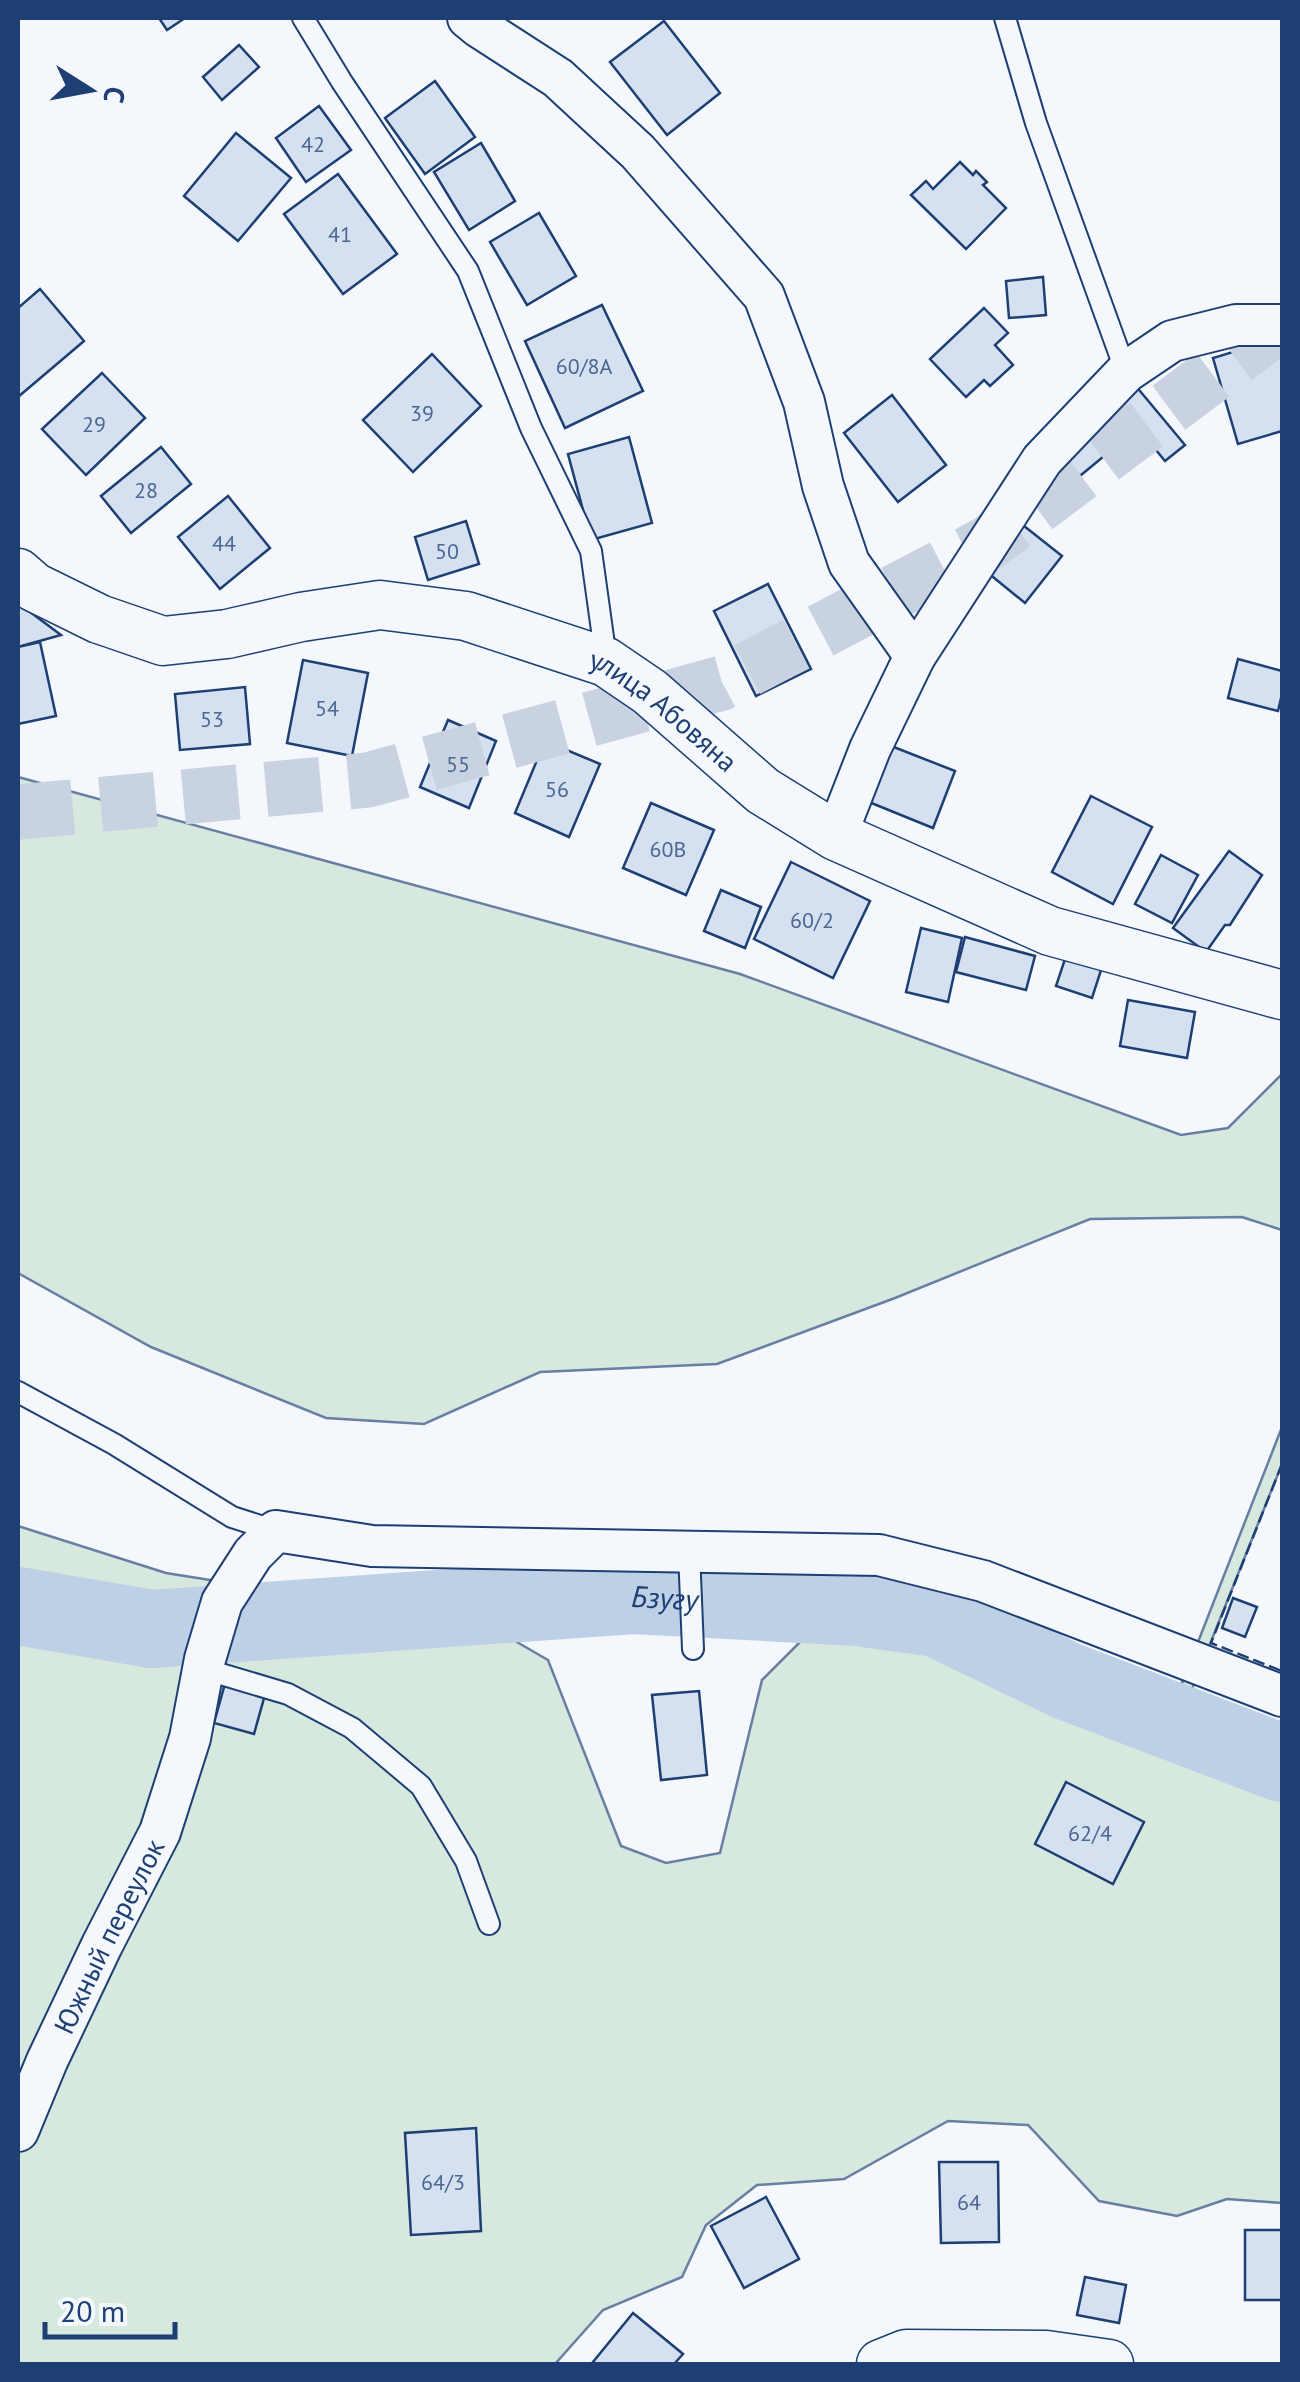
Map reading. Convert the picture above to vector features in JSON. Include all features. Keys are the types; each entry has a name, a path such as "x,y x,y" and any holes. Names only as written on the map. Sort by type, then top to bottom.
{"street":[{"path":"468,18 558,78 638,152 764,296 804,402 823,486 849,563 915,656"},
{"path":"836,836 870,749 915,656 1042,460 1126,372 1172,341 1236,326 1282,325"},
{"name":"улица Абовяна","path":"18,573 34,586 99,619 164,640 227,634 380,605 466,616 606,662 650,692 762,791 836,836 1050,931 1282,995"},
{"path":"276,1531 372,1546 689,1563 879,1555 983,1581 1282,1696"},
{"name":"Южный переулок","path":"18,2130 102,1945 160,1832 190,1738 222,1602 253,1554 276,1531"},
{"path":"881,2364 906,2354 1046,2356 1109,2364"}],"lane":[{"path":"303,18 468,270 531,428 591,552 606,662"},
{"path":"1006,18 1036,123 1126,372"},
{"path":"18,1392 114,1444 232,1517 276,1531"},
{"path":"689,1563 693,1649"},
{"path":"205,1664 288,1694 352,1728 421,1786 466,1861 489,1924"}],"shaded area":[{"path":"18,777 740,974 1181,1135 1228,1128 1282,1074 1282,1230 1242,1217 1090,1219 717,1364 540,1372 424,1424 326,1418 151,1347 18,1273"},
{"path":"1282,1427 1282,1464 1186,1704 1282,1740 1282,2203 1227,2199 1177,2216 1099,2201 1028,2125 948,2121 844,2179 757,2185 706,2225 682,2277 603,2310 555,2364 18,2364 18,1526 166,1573 484,1623 548,1660 621,1846 666,1863 720,1853 762,1680 812,1630 909,1622 1175,1701"}],"building":[{"path":"159,18 185,18 167,30"},
{"path":"664,21 720,93 667,135 610,62"},
{"path":"239,45 259,67 222,100 203,77"},
{"path":"435,81 475,137 425,174 385,118"},
{"path":"319,106 351,150 306,182 276,138"},
{"path":"236,133 291,178 238,241 184,196"},
{"path":"481,143 515,201 469,230 434,172"},
{"path":"960,162 987,182 983,185 1006,208 966,249 911,195 926,181 933,189"},
{"path":"338,174 397,254 343,294 284,214"},
{"path":"539,213 576,276 527,305 490,242"},
{"path":"1043,277 1046,315 1009,318 1006,281"},
{"path":"40,289 84,341 18,397 18,308"},
{"path":"602,305 643,391 565,428 525,341"},
{"path":"984,308 1008,333 995,345 1013,365 990,386 984,380 966,397 930,359"},
{"path":"1282,337 1282,431 1238,444 1213,358"},
{"path":"432,354 481,406 413,472 363,420"},
{"path":"102,373 145,418 86,475 42,429"},
{"path":"1135,385 1185,445 1165,461 1138,428 1069,485 1047,459"},
{"path":"892,395 946,465 898,502 844,433"},
{"path":"629,437 652,523 591,540 568,454"},
{"path":"161,447 191,484 131,533 101,496"},
{"path":"228,496 270,548 220,589 178,537"},
{"path":"466,521 479,564 428,580 415,537"},
{"path":"1019,522 1062,556 1025,603 982,568"},
{"path":"768,584 811,669 756,696 714,611"},
{"path":"18,603 61,635 18,647"},
{"path":"40,642 56,716 18,724 18,647"},
{"path":"1238,659 1282,671 1278,711 1228,698"},
{"path":"303,660 368,673 352,756 287,743"},
{"path":"245,687 250,744 180,750 175,694"},
{"path":"448,720 496,741 469,808 420,787"},
{"path":"545,741 600,764 569,837 515,813"},
{"path":"886,744 955,771 933,828 864,800"},
{"path":"1091,796 1152,827 1113,904 1052,872"},
{"path":"651,803 714,830 686,895 623,868"},
{"path":"1229,851 1262,875 1230,925 1225,925 1206,952 1173,928"},
{"path":"1161,855 1198,875 1172,923 1135,904"},
{"path":"791,862 870,901 833,978 754,939"},
{"path":"721,890 761,907 745,948 704,931"},
{"path":"921,928 962,938 948,1002 906,992"},
{"path":"965,937 1035,956 1026,990 956,972"},
{"path":"1067,953 1103,964 1092,998 1056,986"},
{"path":"1128,1000 1195,1012 1187,1058 1120,1046"},
{"path":"1233,1598 1257,1607 1245,1637 1222,1628"},
{"path":"226,1680 266,1691 254,1734 214,1723"},
{"path":"699,1691 707,1775 661,1780 652,1695"},
{"path":"1066,1782 1144,1822 1113,1884 1035,1844"},
{"path":"476,2128 481,2231 411,2235 405,2133"},
{"path":"939,2162 998,2162 999,2242 941,2243"},
{"path":"766,2197 799,2259 744,2288 711,2226"},
{"path":"1245,2230 1282,2230 1282,2300 1245,2300"},
{"path":"1085,2277 1126,2285 1119,2323 1077,2315"},
{"path":"633,2313 683,2354 674,2364 593,2362"}],"waterway":[{"name":"Бзугу","path":"18,1606 152,1629 634,1595 857,1607 937,1618 1067,1681 1282,1763"}],"tunnel":[{"path":"18,812 368,780 722,683 988,543 1282,323"}],"fence":[{"path":"1282,1464 1211,1643 1282,1671"}]}
